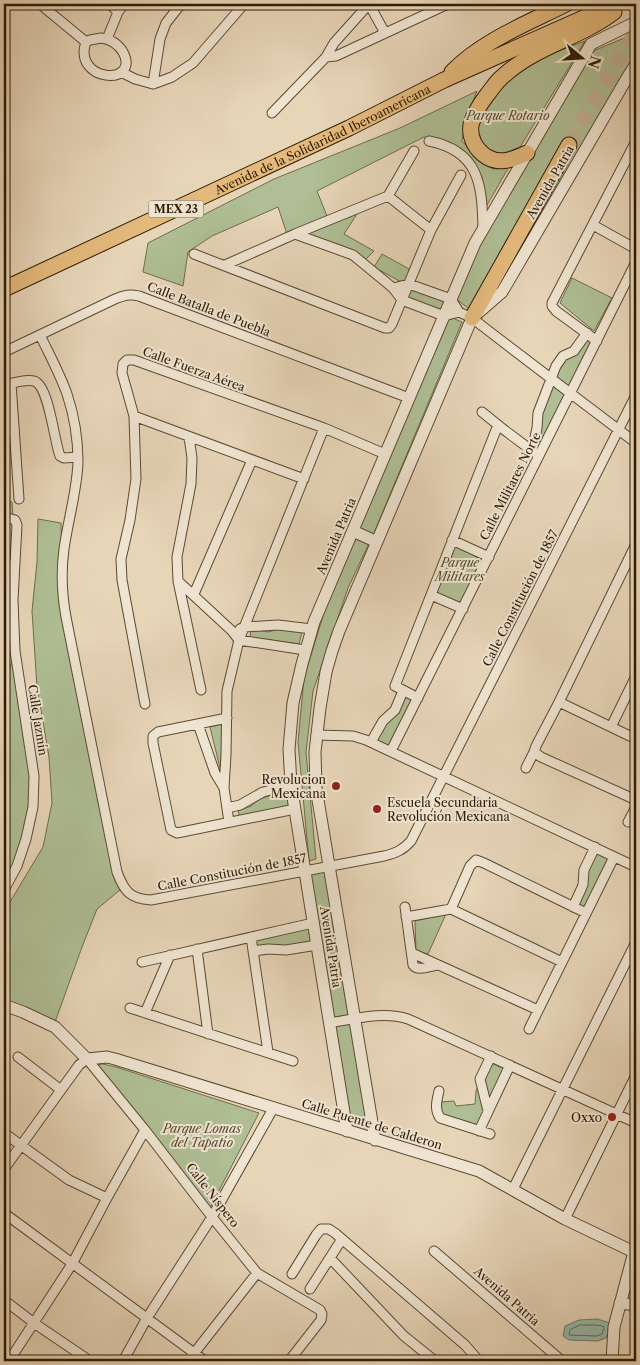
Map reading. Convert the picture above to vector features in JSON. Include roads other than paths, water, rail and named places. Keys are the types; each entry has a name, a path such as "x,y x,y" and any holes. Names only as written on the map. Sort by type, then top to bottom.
{"highway":[{"path":"444,80 463,61 486,45 566,4"},
{"name":"Avenida de la Solidaridad Iberoamericana","path":"4,289 349,128 444,80 616,4"},
{"path":"527,153 512,160 502,161 493,160 477,148 472,140 470,131 472,119 483,100 500,78 532,55 570,38 603,20 624,4"},
{"path":"465,315 569,145"}],"street":[{"path":"40,4 86,42"},
{"path":"106,39 121,8 110,4"},
{"path":"153,84 160,39 166,23 180,4"},
{"path":"121,72 153,84 172,78 193,63 244,4"},
{"path":"272,113 326,56 334,43 369,4 385,33"},
{"path":"326,56 336,56 448,4"},
{"name":"Avenida Patria","path":"347,1131 291,785 289,749 293,703 306,650 312,629 475,243 591,44 636,22"},
{"path":"94,38 106,39 116,44 123,53 125,64 118,75 109,76 98,73 87,62 84,55 86,42 94,38"},
{"name":"Avenida Patria","path":"375,1140 316,788 316,735 332,650 465,315 502,292 636,64"},
{"path":"429,141 461,154 472,167 479,179 483,202 484,228"},
{"path":"597,341 552,306 636,141"},
{"path":"225,265 388,196 414,151"},
{"path":"194,254 389,328 431,230 461,175"},
{"path":"388,196 431,230"},
{"path":"593,225 636,249"},
{"path":"295,234 353,255 394,288 402,300 444,316 465,315"},
{"name":"Calle Militares Norte","path":"391,751 489,557 536,453 571,393 636,262"},
{"path":"394,288 409,284 451,299 465,315 636,443"},
{"name":"Calle Batalla de Puebla","path":"4,352 124,295 139,296 409,398"},
{"path":"536,453 538,412 556,366 563,356 574,351 587,333"},
{"name":"Calle Constitución de 1857","path":"40,335 67,394 75,431 78,457 77,480 62,568 64,601 117,872 122,884 133,896 142,900 151,900 384,856 403,850 411,842 636,395"},
{"name":"Calle Fuerza Aérea","path":"145,704 122,580 121,559 130,520 136,479 134,416 122,373 121,368 123,364 127,360 134,360 324,428 385,454"},
{"path":"19,499 7,384 33,380 44,389 60,456 64,458 78,457"},
{"path":"482,412 536,453"},
{"path":"134,416 304,479"},
{"path":"418,698 395,686 498,425"},
{"path":"230,822 224,788 227,691 239,640 324,428"},
{"path":"189,437 192,458 191,484 177,557 178,581 201,690"},
{"path":"194,594 252,460"},
{"name":"Calle Jazmín","path":"4,517 17,522 13,600 15,652 34,776 33,807 26,839 17,866 4,890"},
{"path":"353,531 376,542"},
{"path":"452,540 489,557"},
{"path":"526,768 636,544"},
{"name":"Calle Jazmín","path":"4,593 16,548"},
{"path":"178,581 194,594 239,640 306,650"},
{"path":"431,595 463,610"},
{"path":"232,631 244,627 278,625 312,629"},
{"path":"611,727 636,676"},
{"path":"370,742 383,721 395,710 403,691"},
{"path":"559,702 636,739"},
{"path":"227,718 158,732 153,736 170,827 173,832 177,833 295,809"},
{"path":"198,724 215,773 224,788"},
{"path":"316,735 353,736 370,742 636,867"},
{"path":"534,752 541,757 636,800"},
{"path":"227,808 240,805 263,792 291,785"},
{"path":"628,822 636,807"},
{"path":"573,907 583,884 584,870 595,847"},
{"path":"529,1029 614,856"},
{"path":"451,909 470,866 476,860 586,913"},
{"path":"405,907 412,953 538,1010"},
{"path":"406,917 451,909 562,962"},
{"path":"142,962 314,923"},
{"path":"251,937 268,1052"},
{"path":"513,1189 636,942"},
{"path":"253,951 286,950 317,945"},
{"path":"197,949 208,1034"},
{"path":"145,1013 170,955"},
{"name":"Calle Níspero","path":"4,1005 55,1028 87,1059 257,1273 320,1310 322,1314 321,1320 289,1361"},
{"path":"130,1008 293,1061"},
{"path":"330,1023 384,1015 402,1017 636,1123"},
{"path":"488,1111 480,1080 490,1056"},
{"path":"18,1057 61,1090"},
{"name":"Calle Puente de Calderon","path":"87,1059 107,1057 115,1059 479,1171 565,1219 635,1250"},
{"path":"4,1169 79,1066 87,1059"},
{"path":"479,1131 510,1065"},
{"path":"565,1219 636,1075"},
{"path":"439,1091 436,1104 438,1117 490,1134"},
{"path":"123,1361 147,1318 212,1217 274,1107"},
{"path":"8,1361 72,1264 144,1130"},
{"path":"4,1133 69,1180 107,1198"},
{"path":"4,1213 205,1361"},
{"path":"292,1274 321,1228 329,1229 465,1345 479,1361"},
{"path":"310,1289 342,1239"},
{"path":"612,1361 614,1327 635,1250"},
{"name":"Avenida Patria","path":"434,1252 562,1361"},
{"path":"330,1258 404,1336 429,1359"},
{"path":"188,1361 257,1273"},
{"path":"4,1300 90,1361"},
{"path":"620,1303 636,1305"}],"water":[{"path":"597,1319 611,1324 606,1338 598,1341 569,1340 563,1336 565,1326 579,1320"}],"tunnel":[{"path":"569,145 636,32"}],"place":[{"name":"Revolucion Mexicana","path":"336,786"},
{"name":"Escuela Secundaria Revolución Mexicana","path":"377,809"},
{"name":"Oxxo","path":"612,1117"}],"park label":[{"name":"Parque Rotario","path":"508,115"},
{"name":"Parque Militares","path":"460,569"},
{"name":"Parque Lomas del Tapatío","path":"202,1135"}]}
